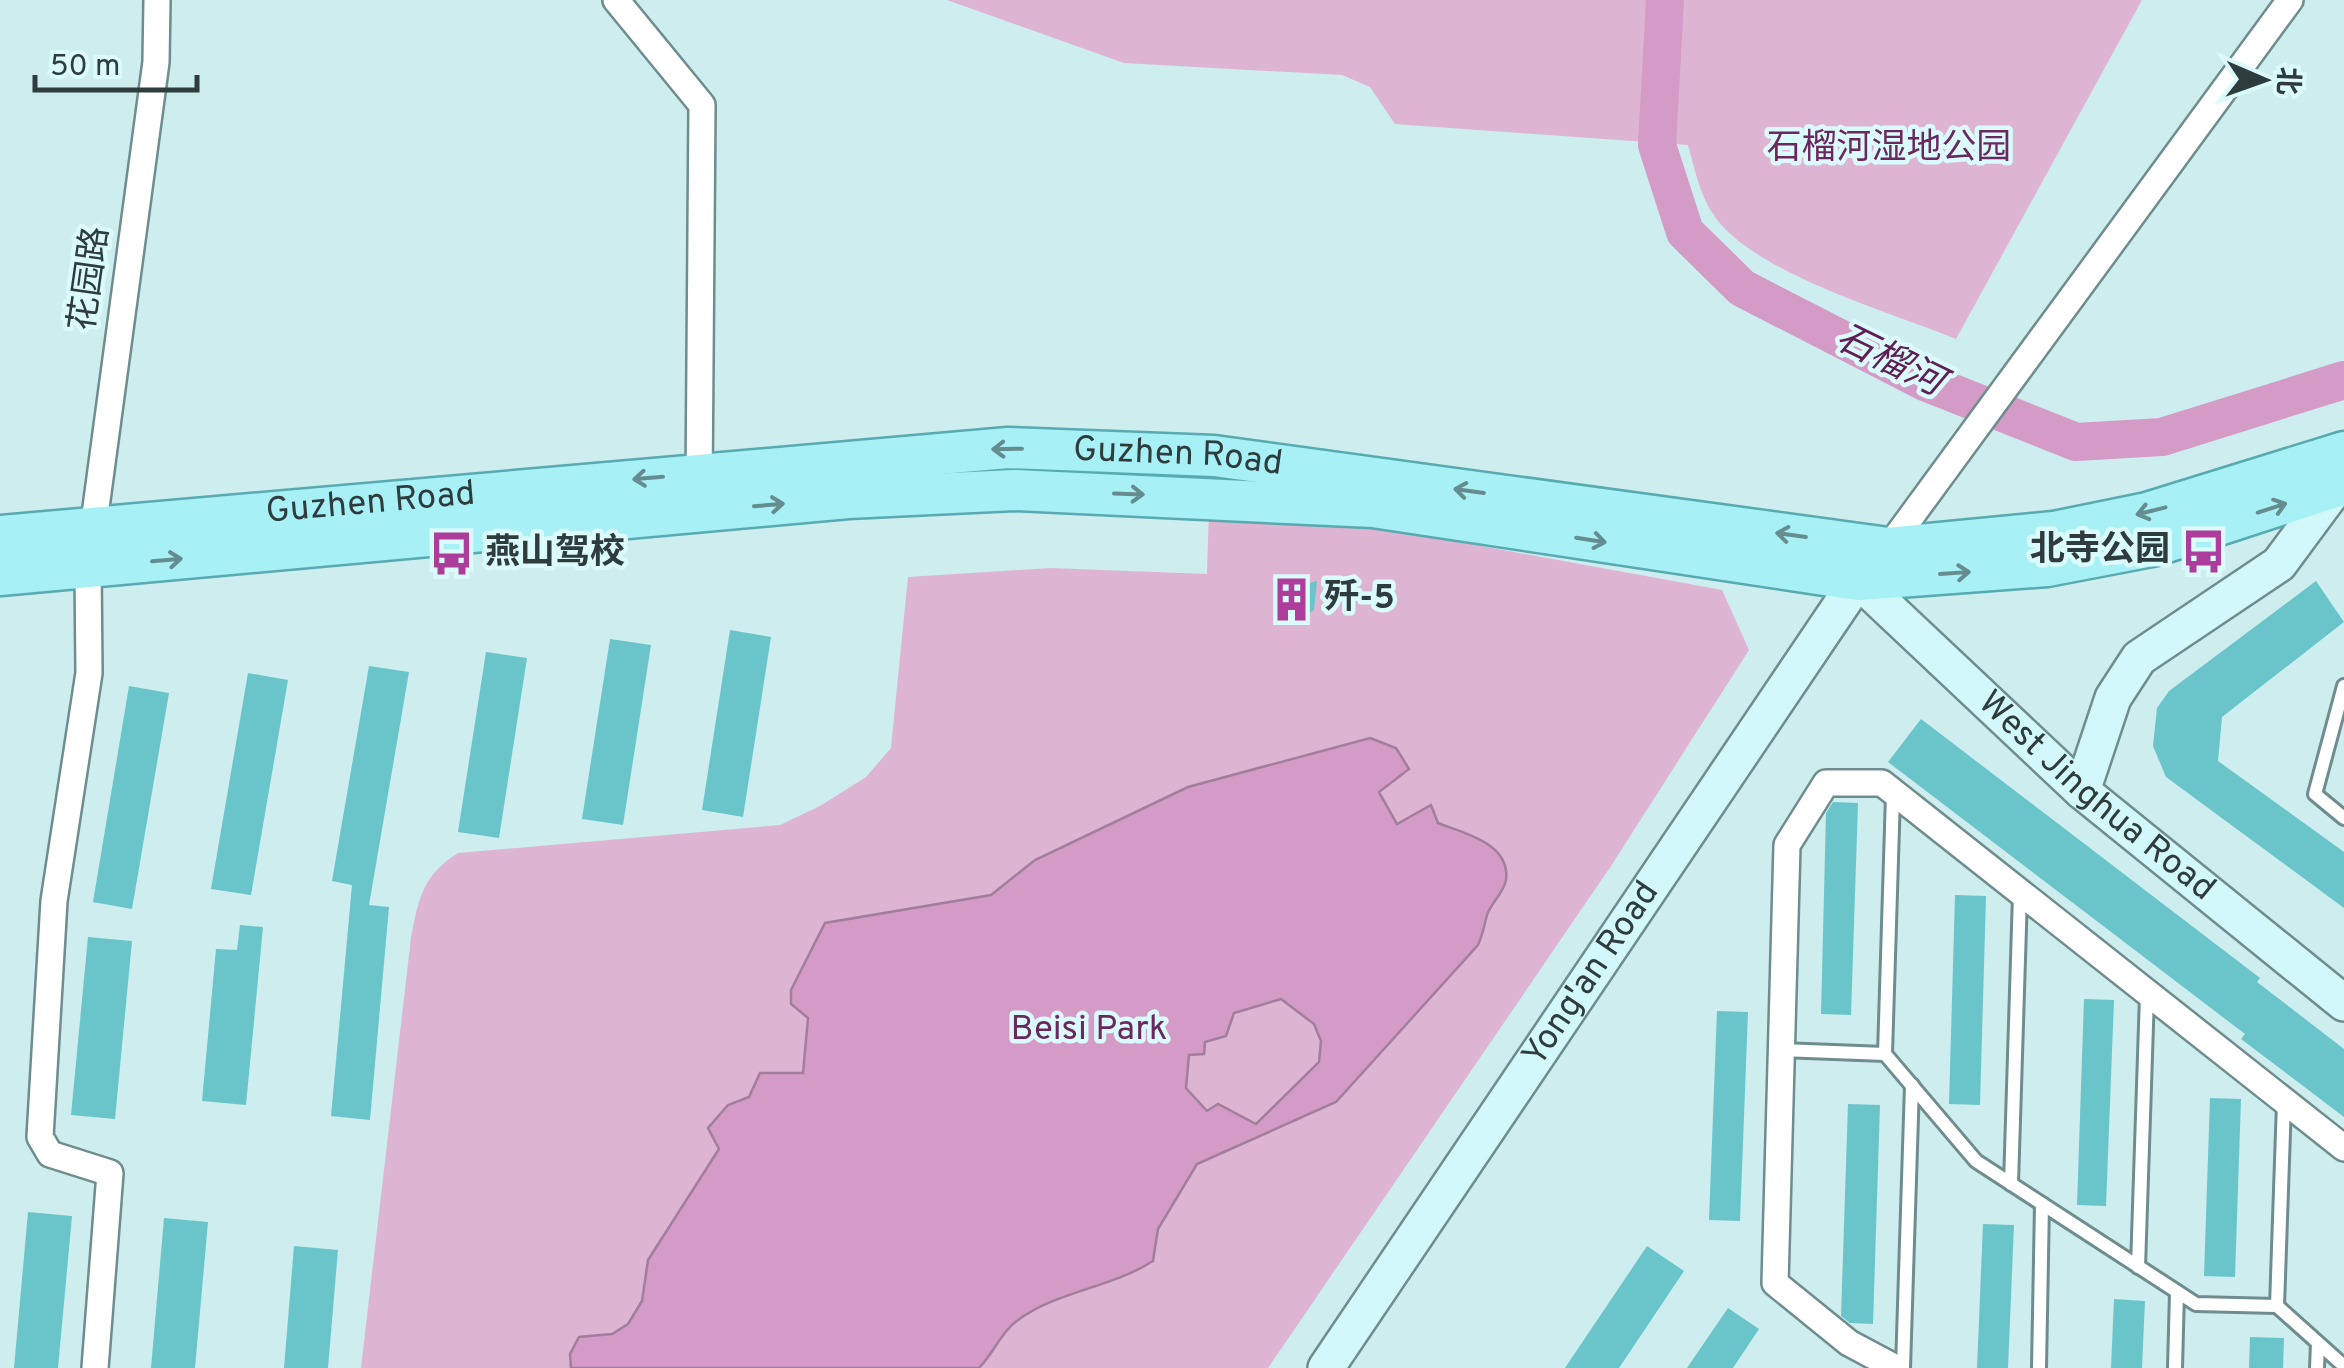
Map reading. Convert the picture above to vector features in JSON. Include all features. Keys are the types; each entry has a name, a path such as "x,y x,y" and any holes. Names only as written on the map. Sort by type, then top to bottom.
{"main road":[{"name":"Guzhen Road","path":"0,575 699,493 1008,448 1214,456 1888,548 2054,532 2341,474"},
{"name":"Guzhen Road","path":"0,536 699,493 848,498 1014,490 1373,507 1858,580 2046,566 2156,545 2341,474"},
{"path":"2082,791 2113,698 2139,658 2279,564 2341,474"},
{"name":"Yong'an Road","path":"1326,1368 1858,580 1888,548"},
{"name":"West Jinghua Road","path":"1858,580 2082,791 2344,1003"}],"street":[{"name":"花园路","path":"95,1368 110,1172 50,1154 40,1138 54,900 89,673 88,567 156,62 157,0"},
{"path":"616,0 702,104 699,493"},
{"path":"1888,548 2290,0"},
{"path":"1900,1368 1849,1343 1774,1284 1787,844 1826,782 1882,783 2344,1148"}],"lane":[{"path":"2344,686 2315,794 2344,818"},
{"path":"1894,792 1885,1054 1976,1161 2196,1304 2277,1306 2344,1366"},
{"path":"2011,1184 2020,892"},
{"path":"2138,1266 2147,992"},
{"path":"1781,1050 1885,1054"},
{"path":"1900,1368 1912,1086"},
{"path":"2277,1306 2284,1101"},
{"path":"2040,1368 2042,1204"},
{"path":"2175,1368 2177,1292"},
{"path":"2317,1368 2318,1343"}],"green space":[{"name":"石榴河湿地公园","path":"947,0 2142,0 1956,339 1792,274 1734,238 1705,200 1688,145 1395,124 1370,87 1342,75 1124,63"},
{"name":"Beisi Park","path":"1209,510 1345,521 1722,590 1749,650 1611,866 1268,1368 361,1368 411,938 424,889 437,870 458,853 780,825 866,777 891,748 908,577 1050,568 1207,574"}],"shaded area":[{"path":"1370,738 1396,748 1409,769 1379,792 1397,824 1431,805 1438,823 1493,848 1506,867 1506,880 1489,911 1478,945 1336,1102 1197,1164 1158,1229 1153,1261 1120,1278 1033,1310 1012,1325 979,1368 571,1368 570,1354 579,1337 612,1334 628,1324 642,1301 648,1260 719,1149 708,1128 728,1105 749,1097 760,1073 803,1073 808,1018 791,1004 791,990 825,923 991,895 1035,860 1188,787","holes":["1281,999 1314,1024 1321,1041 1319,1062 1256,1124 1218,1104 1207,1111 1186,1088 1189,1055 1204,1054 1205,1042 1226,1036 1234,1013"]}],"building":[{"name":"歼-5","path":"1296,580 1306,584 1317,581 1314,610 1303,617 1295,609"},
{"path":"2316,581 2344,622 2222,717 2218,761 2344,852 2344,908 2166,777 2153,746 2157,708 2169,691"},
{"path":"730,630 771,637 743,817 702,810"},
{"path":"610,639 651,645 623,825 582,819"},
{"path":"486,652 527,658 499,838 458,832"},
{"path":"369,666 409,672 369,905 389,907 370,1120 331,1116 352,885 332,881"},
{"path":"248,673 288,680 251,895 211,889"},
{"path":"129,686 169,693 132,909 93,902"},
{"path":"1921,719 2260,978 2257,982 2344,1049 2344,1117 2241,1039 2245,1034 1888,762"},
{"path":"1833,802 1858,803 1851,1015 1821,1014 1826,813"},
{"path":"1955,895 1986,896 1980,1105 1949,1104"},
{"path":"240,925 263,927 246,1105 202,1101 216,949 237,950"},
{"path":"88,937 132,941 115,1119 71,1115"},
{"path":"2084,999 2114,1000 2106,1206 2077,1205"},
{"path":"1717,1011 1748,1012 1740,1221 1709,1220"},
{"path":"2210,1098 2241,1099 2235,1277 2204,1276"},
{"path":"1848,1104 1880,1105 1873,1324 1850,1323 1841,1316"},
{"path":"28,1212 72,1216 58,1368 14,1368"},
{"path":"164,1218 208,1222 195,1368 151,1368"},
{"path":"1983,1224 2014,1225 2008,1368 1977,1368"},
{"path":"294,1246 338,1250 328,1368 284,1368"},
{"path":"1647,1246 1684,1271 1619,1368 1565,1368"},
{"path":"2114,1299 2145,1301 2142,1368 2111,1368"},
{"path":"1728,1308 1759,1329 1733,1368 1687,1368"},
{"path":"2250,1337 2284,1338 2283,1368 2249,1368"}],"waterway":[{"name":"石榴河","path":"1665,0 1657,145 1685,232 1742,288 1925,382 2076,442 2162,437 2344,380"}],"place":[{"name":"北寺公园","path":"2203,551"},
{"name":"燕山驾校","path":"452,554"},
{"name":"歼-5","path":"1291,599"}]}
